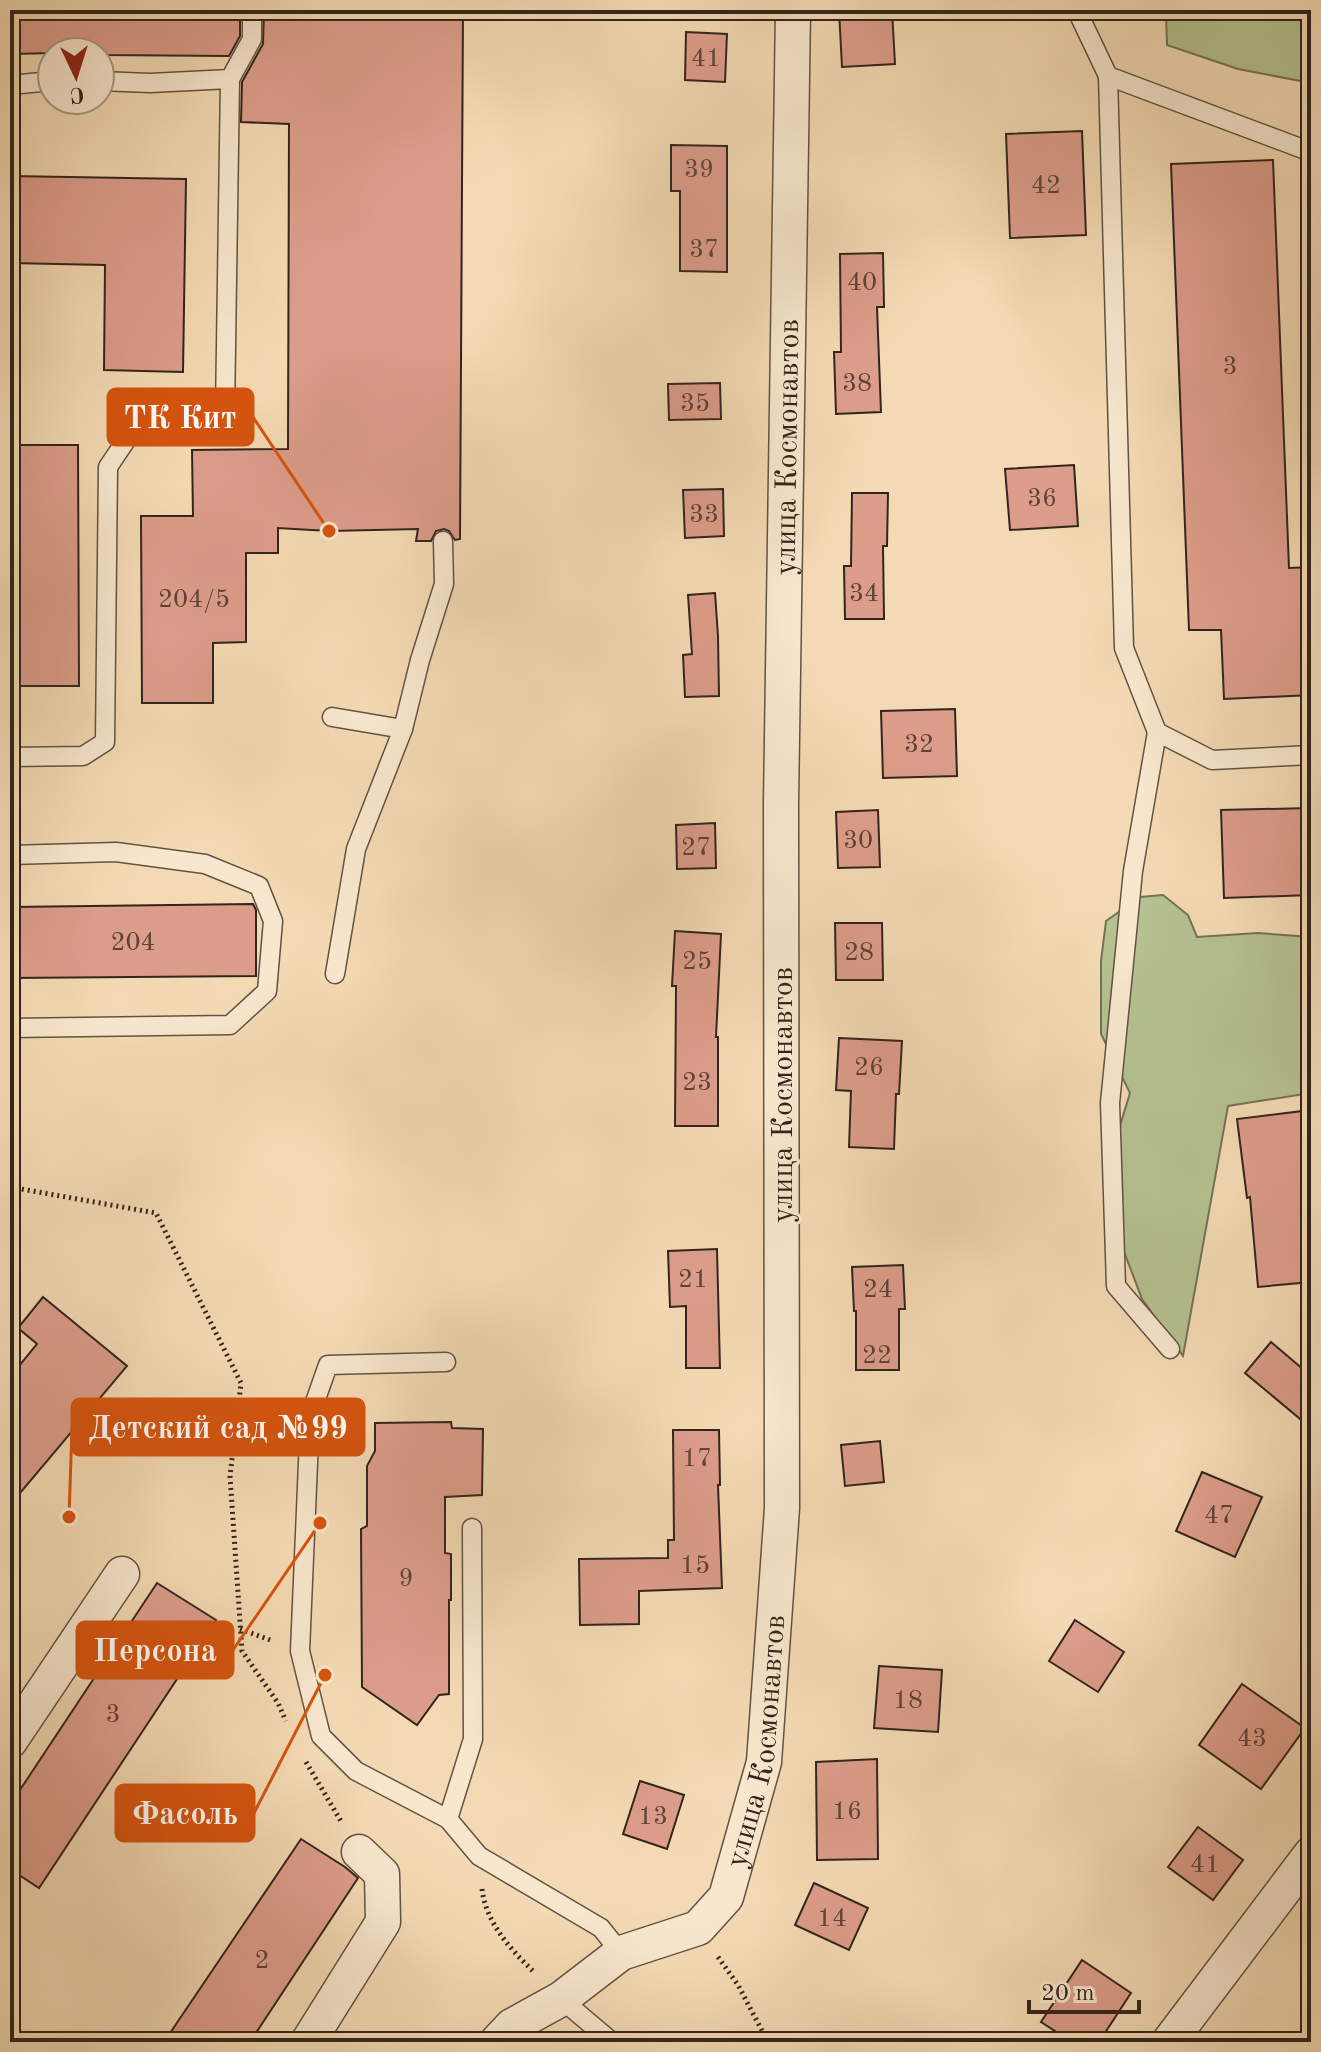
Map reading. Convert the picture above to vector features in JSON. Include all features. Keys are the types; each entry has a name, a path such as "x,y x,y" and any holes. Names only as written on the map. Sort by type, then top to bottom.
{"street":[{"name":"улица Космонавтов","path":"497,2042 512,2026 561,1999 621,1953 698,1928 726,1897 764,1762 782,1508 781,803 793,10"},
{"path":"10,1741 122,1574"},
{"path":"308,2042 383,1922 382,1874 359,1852"},
{"path":"1169,2042 1311,1854"}],"lane":[{"path":"10,757 83,756 105,742 108,467 143,415 225,413 230,79 252,39 252,10"},
{"path":"1079,10 1108,76 1124,648 1157,732 1133,871 1110,1103 1116,1286 1170,1349"},
{"path":"1108,76 1311,152"},
{"path":"116,82 230,79"},
{"path":"10,85 36,83"},
{"path":"335,974 356,849 403,729 420,660 444,584 443,541"},
{"path":"332,717 403,729"},
{"path":"1157,732 1212,760 1311,755"},
{"path":"10,855 116,852 205,864 259,886 273,921 267,991 230,1025 10,1028"},
{"path":"446,1362 328,1365 310,1416 300,1651 321,1736 356,1771 448,1819 479,1856 601,1928 621,1953"},
{"path":"448,1819 473,1739 472,1528"},
{"path":"561,1999 612,2042"}],"path":[{"path":"10,1187 156,1213 241,1383 230,1476 242,1651 278,1703 290,1729"},
{"path":"301,1755 359,1852"},
{"path":"479,1856 484,1902 508,1947 561,1999"},
{"path":"698,1928 738,1985 768,2042"}],"green space":[{"path":"1163,10 1311,10 1311,83 1238,69 1167,45 1166,15"},
{"path":"1163,895 1188,915 1197,937 1258,933 1311,937 1311,1093 1228,1106 1183,1356 1142,1299 1112,1220 1119,1129 1130,1093 1101,1034 1101,961 1106,921 1140,897"}],"building":[{"path":"10,10 240,10 240,36 229,56 116,55 116,36 36,36 36,53 10,54"},
{"path":"264,10 463,10 460,539 455,540 444,529 436,531 431,541 416,541 418,529 329,531 278,528 278,553 246,553 246,642 213,643 213,703 142,703 141,516 193,516 192,450 288,449 289,124 241,122 242,82 263,44"},
{"path":"839,10 892,10 895,64 842,67"},
{"path":"686,32 727,34 725,82 685,80"},
{"path":"1082,131 1086,235 1010,238 1006,134"},
{"path":"671,145 727,146 727,272 680,271 680,191 671,191"},
{"path":"1273,160 1289,568 1311,567 1311,695 1224,699 1221,630 1189,630 1171,164"},
{"path":"10,176 186,179 183,372 104,370 105,265 10,263"},
{"path":"883,253 884,307 877,307 881,412 836,414 834,352 841,352 840,254"},
{"path":"720,383 721,419 669,420 668,384"},
{"path":"10,445 78,445 79,686 10,686"},
{"path":"1074,465 1078,526 1010,530 1005,469"},
{"path":"723,489 724,536 685,538 683,490"},
{"path":"852,493 888,493 887,546 883,546 884,619 845,619 844,566 851,566"},
{"path":"715,593 719,696 685,697 683,655 692,654 688,595"},
{"path":"955,709 957,776 883,778 881,711"},
{"path":"1311,808 1311,895 1224,898 1221,810"},
{"path":"878,810 880,867 838,868 836,812"},
{"path":"715,823 716,868 677,869 676,825"},
{"path":"253,904 256,910 256,976 10,978 10,907"},
{"path":"835,923 882,923 883,980 836,980"},
{"path":"675,931 721,934 716,1037 718,1126 675,1126 676,986 672,986"},
{"path":"839,1038 902,1041 894,1149 849,1147 851,1091 836,1090"},
{"path":"1311,1110 1311,1282 1258,1287 1250,1197 1247,1198 1237,1119"},
{"path":"717,1249 720,1368 686,1368 686,1306 670,1307 668,1251"},
{"path":"903,1265 905,1309 899,1309 899,1370 856,1370 852,1267"},
{"path":"43,1297 127,1366 10,1505 10,1377 37,1344 18,1328"},
{"path":"1271,1342 1311,1376 1311,1428 1245,1373"},
{"path":"451,1422 452,1428 483,1429 482,1495 445,1497 445,1553 451,1554 449,1694 439,1695 417,1725 362,1687 361,1529 367,1526 367,1466 375,1451 375,1423"},
{"path":"673,1430 719,1430 722,1588 639,1591 639,1624 580,1625 579,1559 668,1558 668,1540 674,1540"},
{"path":"880,1441 884,1482 845,1486 841,1445"},
{"path":"1202,1472 1262,1497 1235,1557 1176,1531"},
{"path":"157,1583 216,1620 39,1888 10,1869 10,1805"},
{"path":"1075,1620 1124,1652 1098,1692 1049,1661"},
{"path":"879,1666 942,1670 938,1732 874,1728"},
{"path":"1242,1684 1305,1728 1261,1789 1199,1745"},
{"path":"877,1759 878,1859 817,1860 816,1762"},
{"path":"640,1781 684,1795 667,1849 623,1834"},
{"path":"1198,1827 1243,1860 1213,1900 1168,1867"},
{"path":"301,1839 358,1878 250,2042 164,2042"},
{"path":"814,1883 868,1908 849,1950 795,1925"},
{"path":"1082,1960 1131,1993 1099,2042 1072,2042 1041,2022"}],"place":[{"name":"ТК Кит","path":"329,531"},
{"name":"Детский сад №99","path":"69,1517"},
{"name":"Персона","path":"320,1523"},
{"name":"Фасоль","path":"325,1675"}]}
